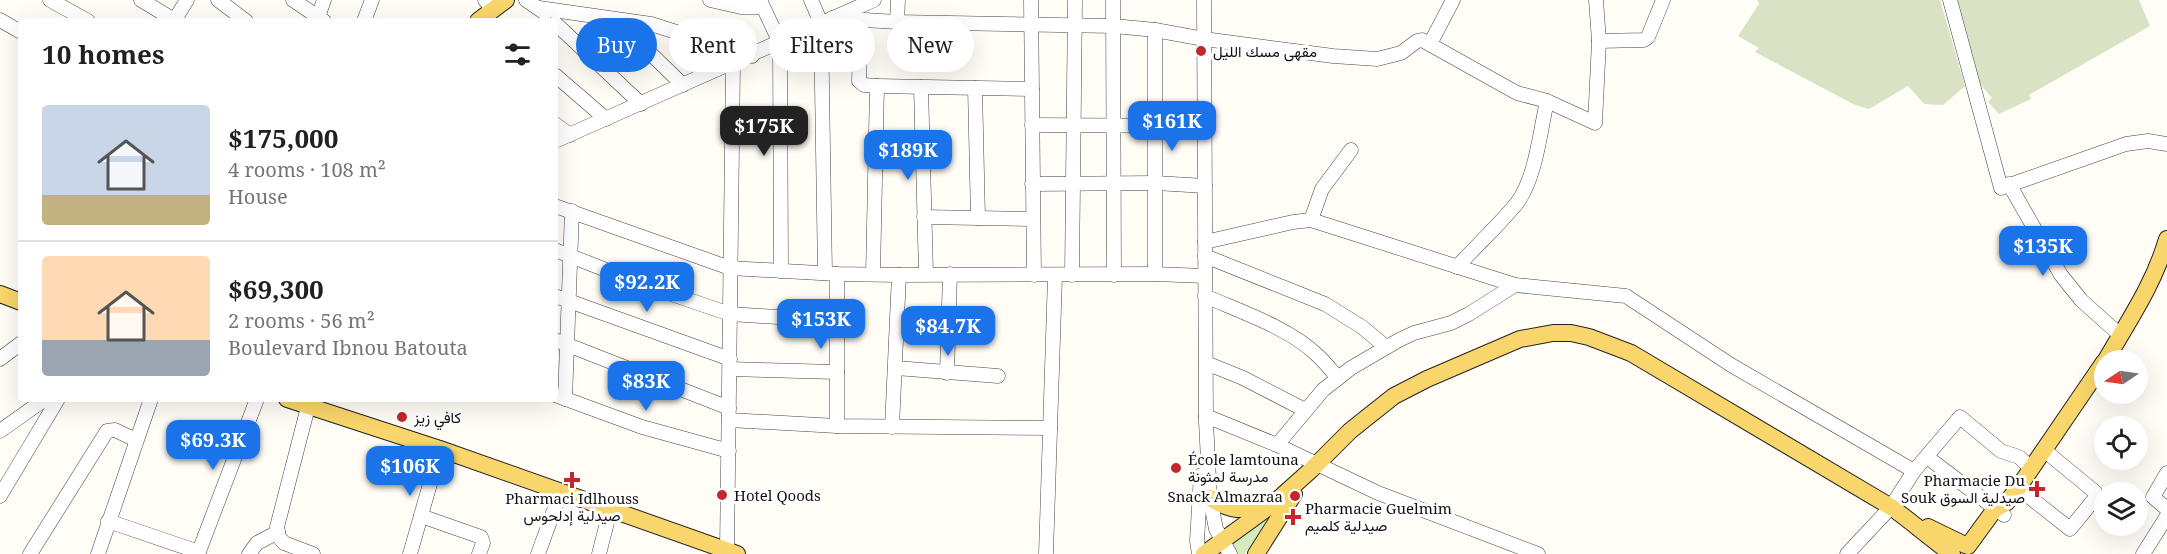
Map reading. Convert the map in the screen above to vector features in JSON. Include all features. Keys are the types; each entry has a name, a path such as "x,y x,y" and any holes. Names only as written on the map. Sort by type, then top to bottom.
{"main road":[{"path":"2111,350 2132,319 2154,276 2167,241"},
{"path":"0,294 18,301"},
{"path":"1204,554 1226,550 1350,431 1394,396 1418,383 1520,339 1553,333 1571,333 1599,340 1632,353 1891,507 1926,535 1965,551 2018,488 2094,377"},
{"path":"298,402 440,448 610,511 732,552"},
{"path":"1256,554 1280,513 1314,466"},
{"path":"1210,498 1234,510 1273,504"}],"street":[{"path":"50,0 83,18"},
{"path":"141,0 169,18"},
{"path":"176,18 187,0"},
{"path":"218,0 242,18"},
{"path":"293,0 320,18"},
{"path":"321,18 324,0"},
{"path":"365,18 372,0"},
{"path":"526,0 550,18"},
{"path":"710,0 741,7 762,4 769,19"},
{"path":"811,0 825,18"},
{"path":"897,18 898,0"},
{"path":"1031,0 1034,275"},
{"path":"1072,276 1075,0"},
{"path":"1113,0 1114,275"},
{"path":"1204,0 1206,419 1212,518 1226,550"},
{"path":"1430,44 1453,0"},
{"path":"974,23 1114,26 1333,56 1377,59 1401,53 1422,40 1517,93 1547,102 1595,123 1599,41 1596,0"},
{"path":"1599,41 1648,38 1664,0"},
{"path":"1950,0 1974,87 1980,119 2001,188 2126,144 2148,141 2167,144"},
{"path":"833,18 866,2"},
{"path":"539,8 603,18"},
{"path":"0,20 18,30"},
{"path":"558,26 641,104"},
{"path":"1155,30 1155,274"},
{"path":"657,60 683,86"},
{"path":"558,140 713,72"},
{"path":"732,552 729,414 733,72"},
{"path":"780,72 781,271"},
{"path":"828,72 831,274 837,321 837,426"},
{"path":"859,72 859,81 864,85 1032,89"},
{"path":"558,78 606,119"},
{"path":"873,274 877,86"},
{"path":"921,87 926,274"},
{"path":"975,88 978,218"},
{"path":"1457,267 1521,195 1531,172 1547,102"},
{"path":"1032,125 1204,126"},
{"path":"558,126 570,135"},
{"path":"1311,220 1322,189 1350,150"},
{"path":"1032,184 1156,183 1205,186"},
{"path":"2009,184 2061,275 2081,300 2120,335"},
{"path":"558,207 730,268 831,274 1205,276"},
{"path":"572,211 568,302 561,342 560,397 642,427 729,451"},
{"path":"924,217 1033,219"},
{"path":"1205,249 1293,222 1311,220 1515,285 1626,296 1731,365 1914,471"},
{"path":"1205,249 1325,304 1353,321 1386,346"},
{"path":"558,251 642,284 730,314 837,321"},
{"path":"947,372 950,274"},
{"path":"892,427 899,275"},
{"path":"1046,554 1055,276"},
{"path":"1277,445 1323,390 1338,378 1386,346 1414,333 1451,323 1515,285"},
{"path":"1205,296 1261,320 1303,344 1315,353 1338,378"},
{"path":"558,297 730,364 837,372"},
{"path":"561,342 729,414 837,426 1050,428"},
{"path":"0,359 18,345"},
{"path":"1206,363 1243,378 1305,410"},
{"path":"896,368 998,376"},
{"path":"0,430 41,402"},
{"path":"0,496 56,402"},
{"path":"98,554 151,402"},
{"path":"108,521 199,553 256,402"},
{"path":"298,402 277,526 279,537 284,543 313,554"},
{"path":"1847,554 1891,507 1914,471 1960,417 2001,451 2019,458 2031,468"},
{"path":"1206,419 1277,445 1314,466 1538,554"},
{"path":"1199,554 1197,541 1206,419"},
{"path":"30,554 107,431 115,430 136,440"},
{"path":"410,554 440,448"},
{"path":"2018,488 2070,529 2094,501 2097,496 2096,492 2044,450"},
{"path":"1926,456 2002,509"},
{"path":"2167,474 2153,497 2167,509"},
{"path":"538,554 561,491"},
{"path":"599,554 610,511"},
{"path":"421,516 480,537 483,543 479,554"},
{"path":"2143,554 2167,516"},
{"path":"249,554 257,543 278,532"}],"green space":[{"path":"1757,0 1940,0 1965,86 1943,105 1924,104 1908,86 1869,109 1855,105 1755,52 1759,48 1738,36 1759,4"},
{"path":"1951,0 2139,0 2150,26 2029,95 2031,99 1999,114 1988,102 1992,98 1971,73"},
{"path":"1278,503 1245,554 1232,554 1226,544"}],"place":[{"name":"مقهى مسك الليل","path":"1201,51"},
{"name":"كافي زيز","path":"402,417"},
{"name":"École lamtouna مدرسة لمثونة","path":"1176,468"},
{"name":"Pharmaci Idlhouss صيدلية إدلحوس","path":"572,480"},
{"name":"Pharmacie Du Souk صيدلية السوق","path":"2037,489"},
{"name":"Hotel Qoods","path":"722,495"},
{"name":"Snack Almazraa","path":"1295,496"},
{"name":"Pharmacie Guelmim صيدلية كلميم","path":"1293,517"}]}
